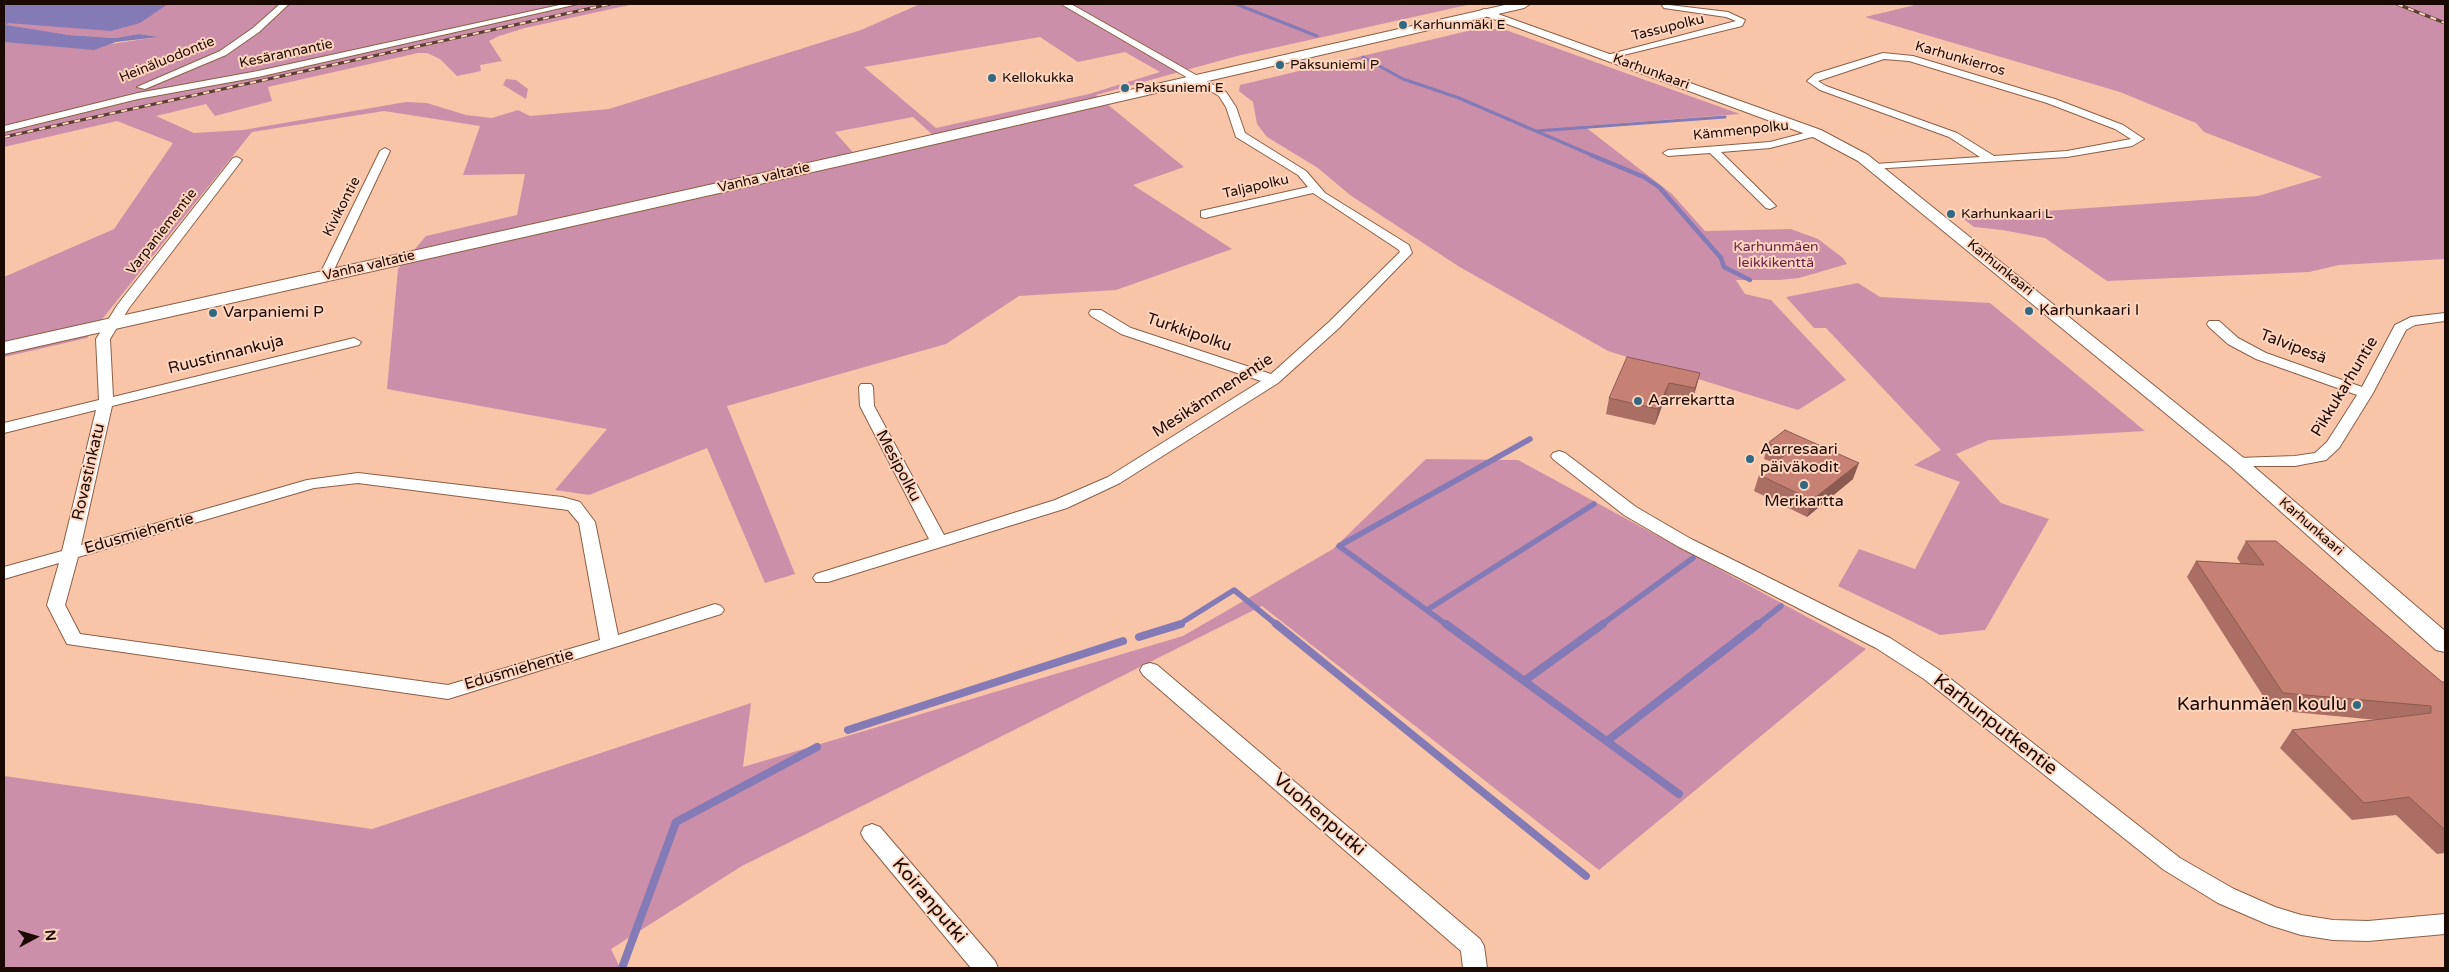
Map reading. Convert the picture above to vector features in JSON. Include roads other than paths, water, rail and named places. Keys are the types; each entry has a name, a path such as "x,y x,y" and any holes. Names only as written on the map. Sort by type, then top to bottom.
{"main road":[{"name":"Vanha valtatie","path":"4,348 847,159 1524,4"}],"street":[{"name":"Heinäluodontie","path":"106,104 120,95 171,76 223,53 256,30 285,4"},
{"name":"Kesärannantie","path":"4,129 106,104 267,72 574,4"},
{"name":"Mesikämmenentie","path":"822,578 1061,504 1114,480 1273,380 1348,311 1406,253 1405,248 1333,203 1314,188 1302,174 1240,135 1231,107 1223,94 1065,4"},
{"name":"Tassupolku","path":"1610,57 1739,24 1741,20 1728,15 1664,5"},
{"name":"Karhunkaari","path":"1484,12 1816,134 1848,150 1875,167 2238,463 2445,644"},
{"name":"Karhunkierros","path":"1875,167 2087,152 2132,143 2139,139 2118,127 2051,101 1910,58 1883,56 1818,76 1812,81 1823,88 1953,134 1990,158"},
{"name":"Kämmenpolku","path":"1668,153 1784,143 1816,134"},
{"path":"1713,150 1770,206"},
{"name":"Kivikontie","path":"325,276 385,151"},
{"name":"Varpaniementie","path":"111,324 237,160"},
{"name":"Taljapolku","path":"1205,214 1314,188"},
{"name":"Turkkipolku","path":"1096,314 1126,330 1273,380"},
{"name":"Pikkukarhuntie","path":"2238,463 2295,461 2320,457 2333,445 2366,392 2400,328 2411,321 2445,317"},
{"name":"Rovastinkatu","path":"70,554 106,401 102,340 111,324"},
{"name":"Talvipesä","path":"2214,324 2233,341 2261,356 2366,392"},
{"name":"Ruustinnankuja","path":"4,428 106,401 354,342"},
{"name":"Mesipolku","path":"866,387 867,406 939,542"},
{"name":"Karhunputkentie","path":"1559,456 1630,511 1661,530 1883,644 1931,674 2172,864 2226,896 2269,915 2301,925 2333,930 2368,931 2445,924"},
{"name":"Edusmiehentie","path":"610,644 587,522 574,506 562,502 358,478 313,483 70,554 56,605 74,639 448,692 610,644 715,610"},
{"path":"4,573 70,554"},
{"name":"Vuohenputki","path":"1150,670 1472,946 1475,968"},
{"name":"Koiranputki","path":"872,833 986,968"}],"waterway":[{"path":"1236,4 1317,36"},
{"path":"1363,57 1403,79 1459,98 1594,156"},
{"path":"1536,131 1725,117"},
{"path":"1591,155 1644,177 1659,187 1721,258 1724,267 1750,280"},
{"path":"1447,625 1339,546 1530,439"},
{"path":"1427,610 1594,504"},
{"path":"1601,625 1693,558"},
{"path":"1178,625 1234,590 1277,625"},
{"path":"1757,625 1781,606"},
{"path":"1276,624 1586,876"},
{"path":"1446,624 1524,681"},
{"path":"1524,681 1603,624"},
{"path":"1607,741 1758,624"},
{"path":"1139,637 1178,625"},
{"path":"848,730 1123,641"},
{"path":"1524,681 1679,794"},
{"path":"622,968 676,822 817,747"}],"railway":[{"path":"4,137 610,4"},
{"path":"2397,4 2445,23"}],"place":[{"name":"Karhunmäki E","path":"1403,25"},
{"name":"Paksuniemi P","path":"1280,65"},
{"name":"Kellokukka","path":"992,78"},
{"name":"Paksuniemi E","path":"1125,88"},
{"name":"Karhunkaari L","path":"1951,214"},
{"name":"Karhunkaari I","path":"2029,311"},
{"name":"Varpaniemi P","path":"213,313"},
{"name":"Aarrekartta","path":"1638,401"},
{"name":"Aarresaari päiväkodit","path":"1750,459"},
{"name":"Merikartta","path":"1804,485"},
{"name":"Karhunmäen koulu","path":"2357,705"}],"park label":[{"name":"Karhunmäen leikkikenttä","path":"1776,256"}]}
